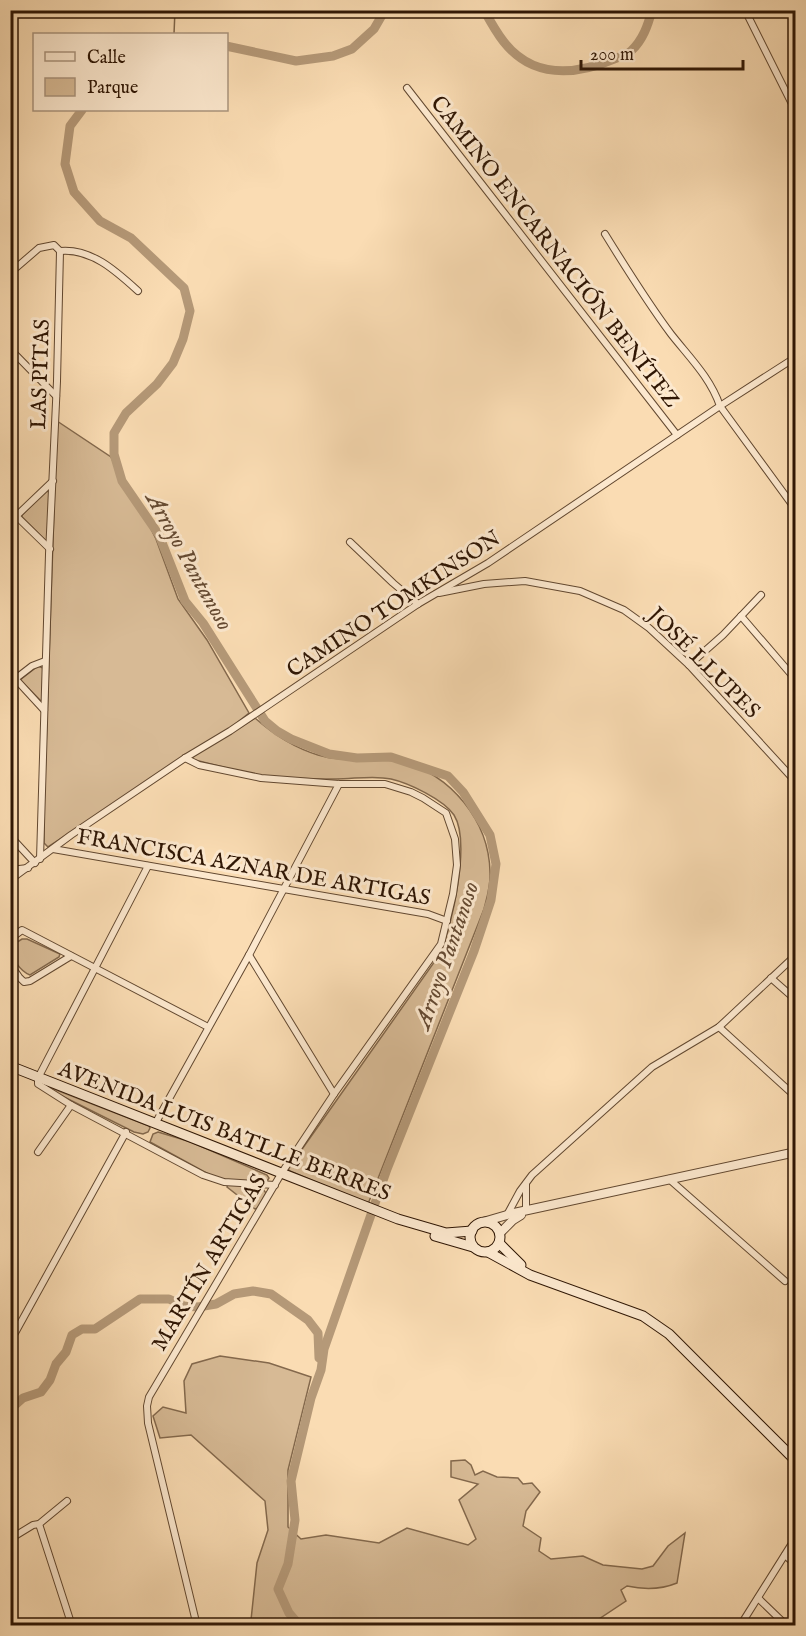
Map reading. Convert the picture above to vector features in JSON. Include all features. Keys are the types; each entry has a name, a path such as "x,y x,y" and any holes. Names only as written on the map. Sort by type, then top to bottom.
{"main road":[{"name":"AVENIDA LUIS BATLLE BERRES","path":"10,1066 155,1125 394,1217 446,1233 472,1231"},
{"name":"AVENIDA LUIS BATLLE BERRES","path":"394,1217 433,1235 473,1247"},
{"path":"563,1285 517,1262 492,1224 483,1222 472,1231 470,1239 473,1247 480,1252 489,1252 530,1275 618,1305 656,1323 795,1461"},
{"path":"489,1252 497,1247 500,1238"}],"street":[{"path":"745,10 795,111"},
{"name":"CAMINO ENCARNACIÓN BENÍTEZ","path":"407,88 677,435"},
{"path":"605,234 636,285 704,374 720,406 795,510"},
{"path":"10,273 42,247 54,245 60,251 81,252 97,259 138,291"},
{"name":"LAS PITAS","path":"38,861 60,251"},
{"path":"10,349 56,396"},
{"name":"CAMINO TOMKINSON","path":"10,880 185,758 252,716 418,604 488,563 795,357"},
{"path":"10,522 52,481"},
{"path":"10,510 50,549"},
{"path":"350,542 418,604"},
{"name":"JOSÉ LLUPES","path":"433,595 473,585 515,581 557,585 599,597 634,616 689,665 795,782"},
{"path":"689,665 761,595"},
{"path":"741,616 795,680"},
{"path":"44,710 12,678 45,661"},
{"name":"MARTÍN ARTIGAS","path":"185,758 199,765 261,778 396,787 423,798 446,813 452,827 457,856 453,894 441,944 334,1094 281,1174 152,1389 146,1412 197,1626"},
{"path":"155,1125 249,955 339,784"},
{"path":"10,836 38,861"},
{"name":"FRANCISCA AZNAR DE ARTIGAS","path":"54,849 428,914 447,921"},
{"path":"38,1078 148,866"},
{"path":"10,870 28,868"},
{"path":"10,939 22,930 208,1027"},
{"path":"249,955 334,1094"},
{"path":"500,1238 520,1191 532,1175 652,1067 719,1027 795,955"},
{"path":"10,964 19,977 24,981 30,981 71,956"},
{"path":"771,978 795,1000"},
{"path":"719,1027 795,1097"},
{"name":"AVENIDA LUIS BATLLE BERRES","path":"38,1078 38,1084 42,1088 71,1105 213,1179 238,1184 275,1185"},
{"path":"38,1152 71,1105"},
{"path":"10,1342 126,1132"},
{"path":"483,1222 510,1217 526,1210 795,1152"},
{"path":"669,1179 785,1281"},
{"path":"526,1184 526,1210"},
{"path":"10,1539 33,1525 39,1524 67,1501"},
{"path":"39,1524 72,1626"},
{"path":"740,1626 795,1537"},
{"path":"785,1555 795,1565"},
{"path":"758,1598 787,1626"}],"green space":[{"path":"57,421 111,457 123,483 138,503 156,539 178,599 207,640 249,713 233,726 48,847 44,843 44,808"},
{"path":"46,491 50,492 47,542 22,517"},
{"path":"38,666 43,668 42,702 20,680"},
{"path":"255,718 285,740 318,755 339,759 391,760 419,768 436,777 464,802 475,818 488,853 490,882 484,909 368,1204 288,1169 440,954 450,924 458,884 461,844 459,828 449,809 434,798 407,784 391,779 272,777 191,759"},
{"path":"22,939 27,939 60,954 59,957 30,975 16,963 12,955 11,946"},
{"path":"41,1084 150,1128 143,1134 134,1132"},
{"path":"158,1132 191,1142 267,1175 269,1178 266,1183 231,1181 212,1176 150,1142 153,1134"},
{"path":"228,1184 262,1188 266,1193 258,1208 255,1209 227,1187"},
{"path":"220,1356 269,1363 311,1377 288,1470 288,1527 301,1539 326,1535 379,1543 407,1528 468,1545 476,1539 459,1500 478,1484 451,1477 451,1461 465,1460 471,1465 475,1475 483,1471 497,1477 518,1478 523,1484 532,1483 540,1492 526,1511 523,1526 541,1538 539,1551 551,1559 583,1556 603,1565 642,1569 653,1566 668,1546 685,1533 677,1583 652,1589 627,1586 621,1590 626,1601 596,1621 598,1625 247,1625 251,1620 257,1563 268,1530 265,1501 191,1435 160,1438 153,1416 163,1407 186,1413 184,1381 192,1364"}],"waterway":[{"path":"174,33 175,10"},
{"name":"Arroyo Pantanoso","path":"228,46 296,61 333,56 352,49 374,29 385,10"},
{"name":"Arroyo Pantanoso","path":"484,10 498,34 516,55 533,65 563,71 594,66 629,52 642,37 652,10"},
{"name":"Arroyo Pantanoso","path":"81,111 70,126 65,164 74,192 100,221 131,238 184,288 190,311 183,339 173,363 157,384 126,413 114,433 114,454 122,481 159,535 185,601 203,623 265,721 291,739 329,754 357,758 391,757 448,776 463,792 490,835 496,864 491,900 474,951 387,1169 324,1349 321,1370 311,1398 291,1481 295,1520 288,1564 278,1589 289,1613 300,1626"},
{"path":"10,1413 23,1398 41,1392 50,1380 56,1364 66,1352 72,1335 82,1329 95,1329 140,1299 169,1299 184,1306 198,1307 216,1304 234,1294 253,1291 271,1294 308,1320 318,1333 319,1358"}]}
